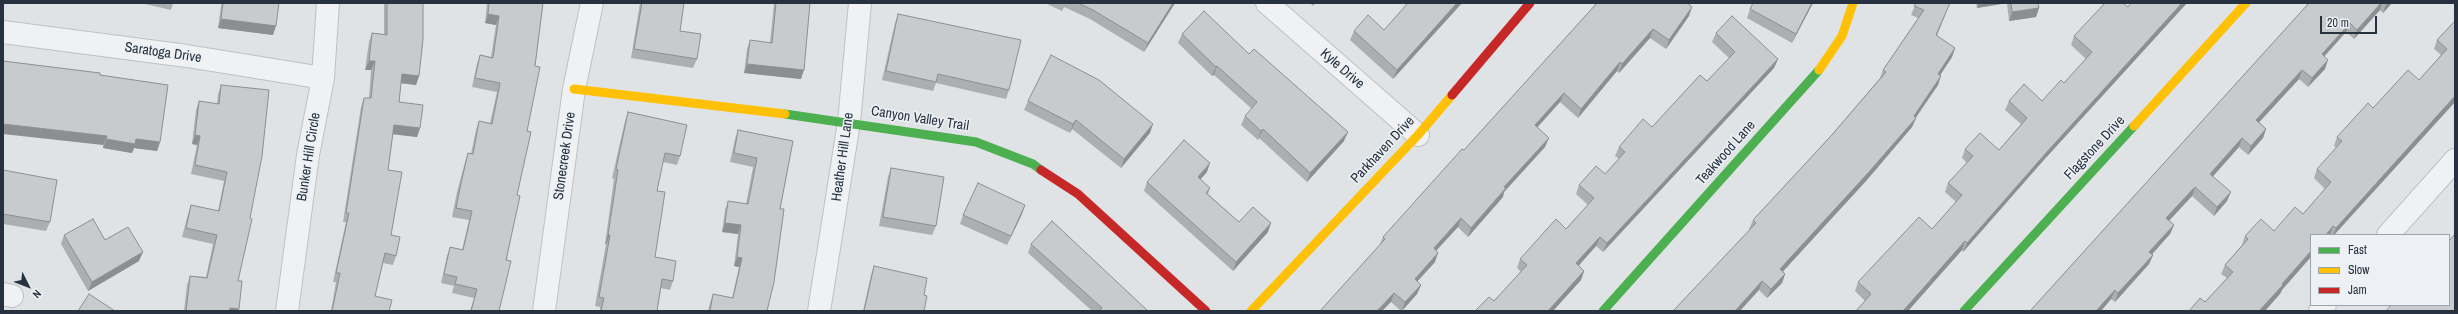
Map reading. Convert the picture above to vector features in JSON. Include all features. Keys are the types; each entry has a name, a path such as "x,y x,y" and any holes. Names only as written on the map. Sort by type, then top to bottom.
{"street":[{"name":"Bunker Hill Circle","path":"287,311 308,155 323,78 328,3"},
{"name":"Stonecreek Drive","path":"544,311 574,89 592,3"},
{"name":"Heather Hill Lane","path":"819,311 849,122 860,3"},
{"name":"Kyle Drive","path":"1267,3 1418,135"},
{"name":"Parkhaven Drive","path":"1251,311 1418,135 1530,3"},
{"name":"Teakwood Lane","path":"1603,311 1815,75 1842,36 1853,3"},
{"name":"Flagstone Drive","path":"1964,311 2246,3"},
{"name":"Saratoga Drive","path":"3,32 187,56 323,78"},
{"name":"Canyon Valley Trail","path":"574,89 849,122 976,142 1034,164 1078,194 1206,311"},
{"path":"2389,234 2455,160"}],"building":[{"path":"223,3 279,3 276,26 221,19"},
{"path":"387,3 423,3 423,39 419,76 402,74 399,102 423,105 420,128 394,125 388,170 402,172 391,235 400,237 396,256 385,253 375,296 392,300 389,311 332,311 340,273 336,273 349,213 346,213 364,98 371,98 375,61 369,61 372,33 387,35"},
{"path":"489,3 543,3 535,66 540,67 527,131 531,132 517,195 520,196 506,260 511,261 499,311 471,311 477,289 455,284 457,277 444,274 450,247 463,250 472,211 456,208 461,183 468,153 473,154 479,121 492,124 500,83 475,78 480,55 493,58 499,16 488,14"},
{"path":"642,3 684,3 680,31 701,34 697,59 634,49"},
{"path":"776,3 810,3 804,70 747,64 750,40 772,43"},
{"path":"1078,3 1173,3 1148,43 1093,10"},
{"path":"1408,3 1457,3 1397,70 1354,31 1368,15 1384,30"},
{"path":"1597,3 1687,3 1692,7 1669,40 1653,29 1622,64 1620,62 1581,109 1564,93 1535,125 1549,138 1504,187 1506,188 1471,228 1461,218 1434,248 1438,253 1415,279 1421,285 1405,302 1394,293 1377,311 1320,311 1385,239 1383,237 1462,149 1464,150"},
{"path":"1753,3 1812,3 1796,34 1750,9"},
{"path":"1916,3 1950,3 1936,35 1955,48 1938,74 1941,76 1914,116 1916,118 1869,172 1780,269 1785,274 1771,289 1762,281 1735,311 1673,311 1756,223 1753,220 1830,137 1886,72 1883,70 1924,10 1914,6"},
{"path":"2011,3 2038,3 2039,8 2012,12"},
{"path":"2105,3 2123,3 2128,7 2131,3 2182,3 2046,153 1967,243 1965,241 1903,311 1856,311 1871,294 1858,282 1919,217 1932,229 1962,195 1948,183 1973,156 1965,149 1980,133 1999,150 2027,118 2009,101 2024,84 2042,101 2061,80 2064,83 2092,52 2074,36"},
{"path":"2309,3 2381,3 2357,30 2350,23 2322,54 2328,60 2312,78 2302,70 2256,120 2266,129 2251,146 2242,138 2210,174 2231,192 2217,207 2195,187 2166,218 2174,225 2149,252 2153,255 2118,293 2115,290 2096,311 2030,311"},
{"path":"1204,11 1249,54 1254,49 1348,132 1310,173 1263,129 1261,131 1245,116 1257,102 1217,66 1216,67 1182,34"},
{"path":"898,14 1021,40 1009,90 938,74 936,82 886,71"},
{"path":"1732,16 1778,59 1607,243 1600,237 1576,263 1584,271 1548,311 1475,311 1489,297 1494,301 1527,265 1520,259 1556,219 1566,229 1594,198 1579,185 1596,166 1605,174 1625,152 1619,147 1643,119 1652,127 1700,75 1707,81 1735,52 1716,33"},
{"path":"2455,21 2455,96 2336,228 2333,226 2327,234 2310,234 2310,252 2259,311 2189,311 2200,298 2205,302 2233,272 2225,265 2248,239 2245,236 2261,219 2274,231 2295,207 2303,214 2331,182 2317,169 2342,141 2337,137 2368,103 2373,108 2408,70 2419,80 2447,49 2437,40"},
{"path":"1051,55 1099,80 1153,124 1124,159 1076,120 1073,124 1028,101"},
{"path":"3,61 100,73 100,75 168,85 160,142 136,139 135,144 106,139 107,136 3,124"},
{"path":"221,85 269,90 262,156 250,218 252,219 238,281 242,281 239,309 230,308 229,311 186,311 190,276 207,278 217,235 186,228 191,205 219,211 227,172 195,165 200,136 195,135 199,101 219,104"},
{"path":"628,112 687,125 680,156 665,153 657,191 665,192 655,257 676,261 673,281 662,279 657,311 601,311 604,298 599,297 610,235 608,235 618,170 616,169"},
{"path":"738,130 793,141 780,209 784,209 774,282 767,311 710,311 713,294 733,298 742,258 737,257 741,225 725,223 728,201 748,204 757,158 734,153"},
{"path":"1184,140 1210,163 1198,177 1210,188 1206,193 1239,222 1253,207 1271,223 1236,262 1147,182"},
{"path":"891,168 944,177 936,226 883,217"},
{"path":"3,170 57,180 50,222 3,214"},
{"path":"978,183 1025,205 1011,236 963,215"},
{"path":"93,219 105,240 128,227 143,252 92,282 64,235"},
{"path":"1052,221 1148,311 1099,311 1102,308 1031,244"},
{"path":"2455,234 2455,311 2386,311 2390,306 2450,306 2450,240"},
{"path":"874,266 927,278 924,295 927,296 924,311 864,311"},
{"path":"89,294 115,311 78,311"}],"traffic: fast":[{"path":"1603,311 1819,70"},
{"path":"785,114 976,142 1033,164 1041,170"},
{"path":"1964,311 2134,126"}],"traffic: slow":[{"path":"1819,70 1842,36 1853,3"},
{"path":"2134,126 2246,3"},
{"path":"574,89 785,114"},
{"path":"1251,311 1418,135 1452,95"}],"traffic: jam":[{"path":"1452,95 1530,3"},
{"path":"1041,170 1078,194 1206,311"}]}
